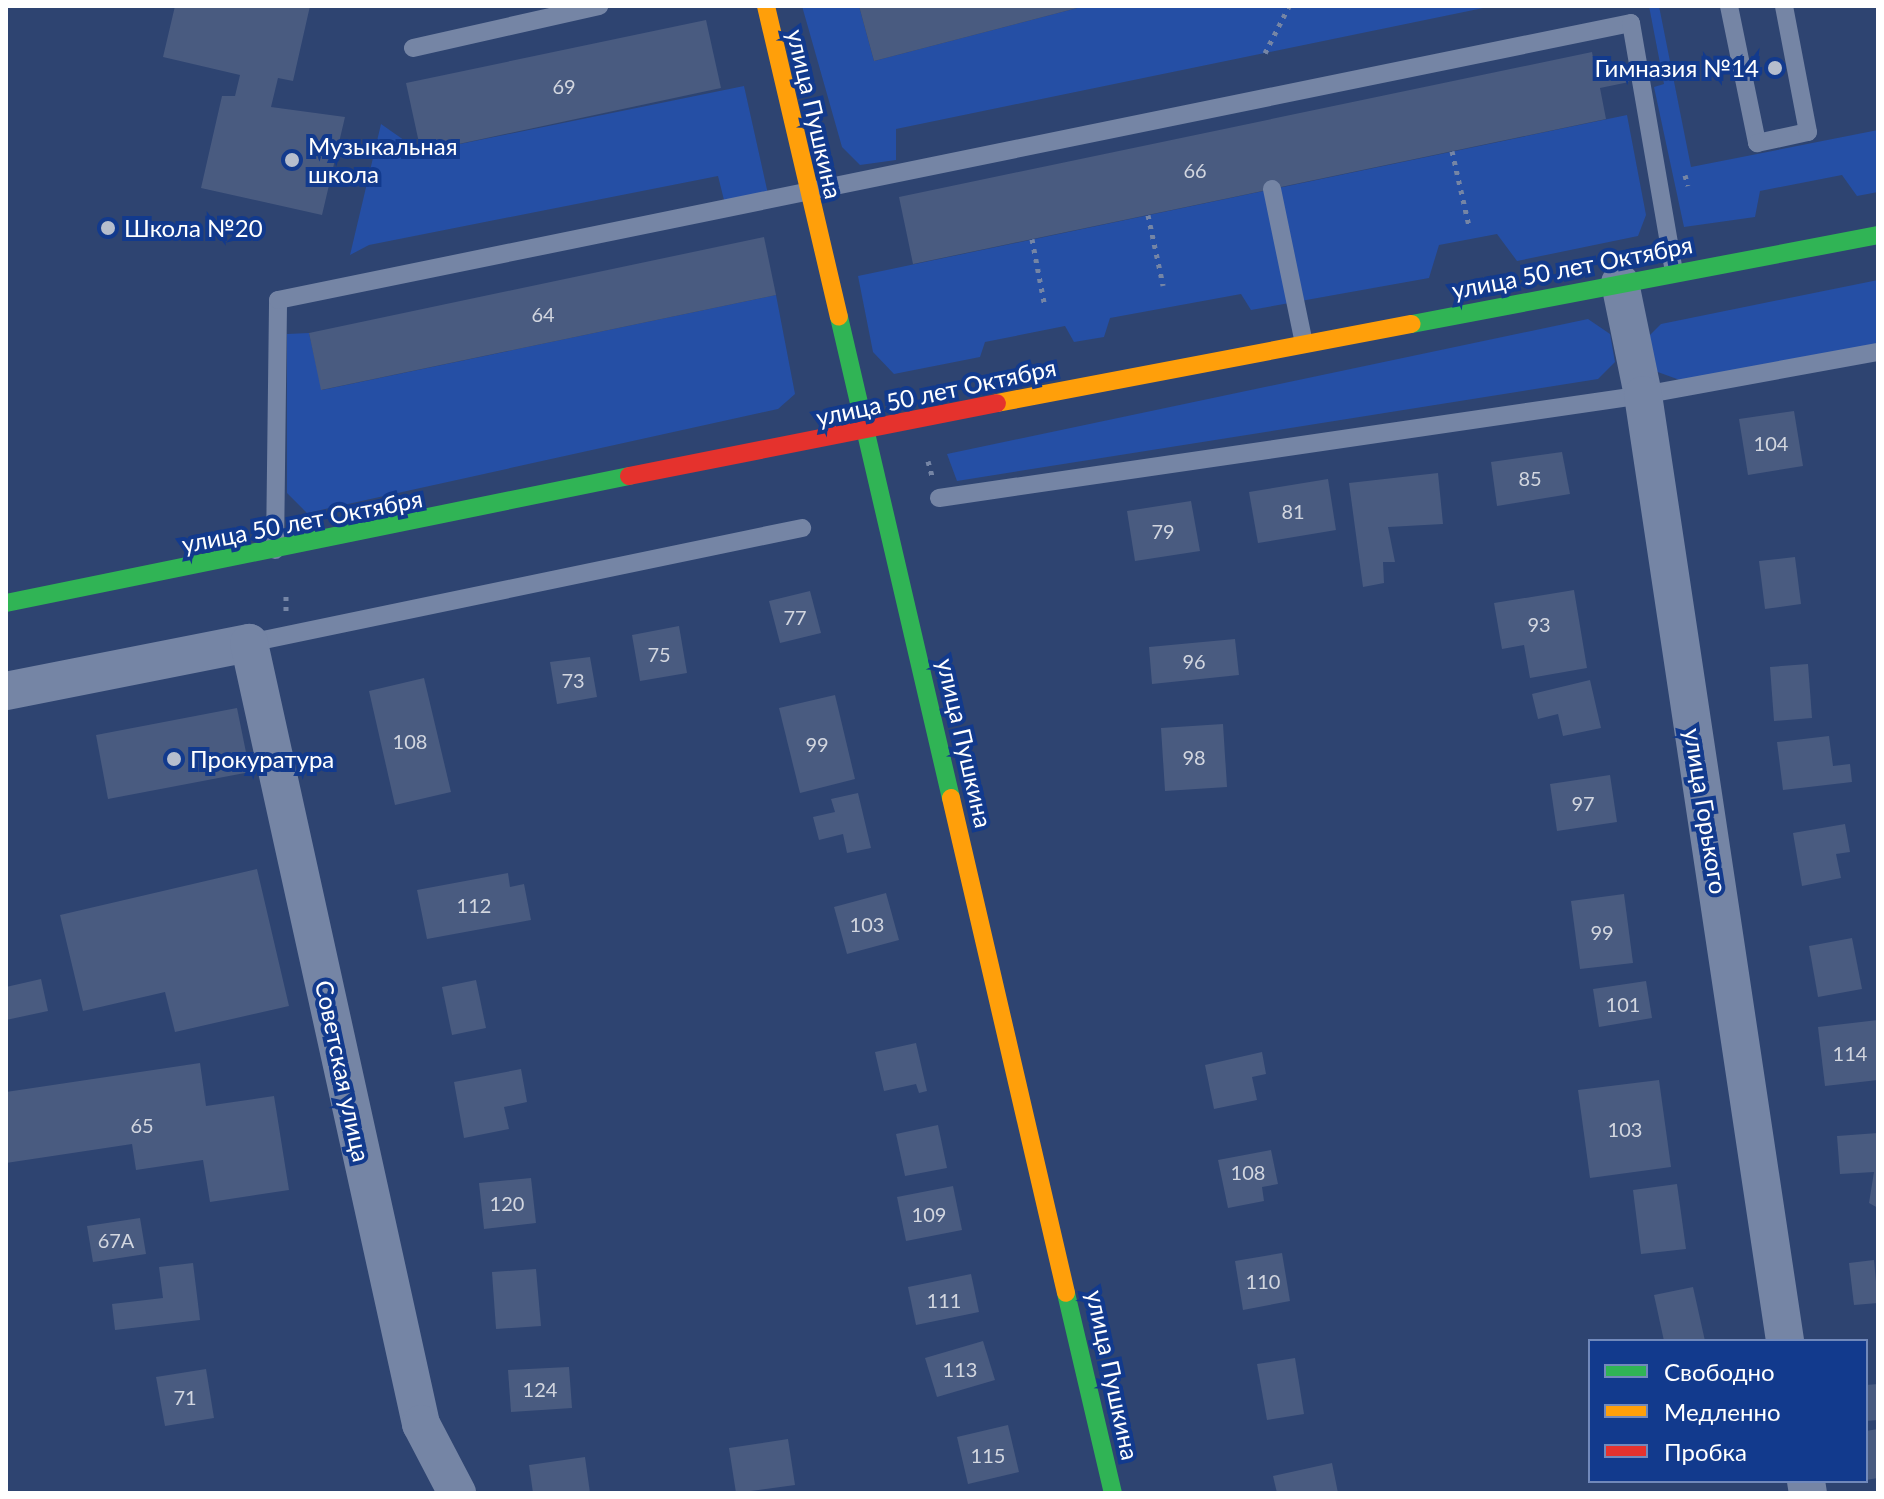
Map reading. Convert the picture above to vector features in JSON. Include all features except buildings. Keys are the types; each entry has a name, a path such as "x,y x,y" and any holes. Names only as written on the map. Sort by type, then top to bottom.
{"main road":[{"name":"улица Пушкина","path":"766,6 862,431 1113,1493"},
{"name":"улица 50 лет Октября","path":"6,603 275,553 862,431 1674,271 1878,235"}],"street":[{"name":"улица Горького","path":"1620,283 1643,395 1785,1339"},
{"path":"6,691 249,643"},
{"name":"Советская улица","path":"249,643 421,1424 457,1493"}],"lane":[{"path":"413,48 599,6"},
{"path":"1729,6 1757,143 1808,132 1784,6"},
{"path":"275,553 278,300 808,195 1631,23 1674,271"},
{"path":"1272,189 1304,344"},
{"path":"939,498 1643,395 1878,352"},
{"path":"249,643 802,528"}],"path":[{"path":"1265,53 1289,6"},
{"path":"1452,151 1469,226"},
{"path":"1148,215 1163,285"},
{"path":"1032,239 1045,307"}],"shaded area":[{"path":"802,6 859,6 874,61 1085,6 1493,6 896,129 896,160 860,165 842,147"},
{"path":"1649,6 1659,6 1691,167 1878,130 1878,192 1857,196 1842,175 1760,191 1755,217 1684,227 1654,87 1664,84"},
{"path":"744,86 770,203 727,212 718,176 369,245 350,255 381,124 421,152"},
{"path":"1627,115 1646,215 1638,236 1517,261 1497,234 1439,245 1429,278 1251,310 1241,294 1110,318 1104,337 1074,342 1065,326 985,342 980,357 894,374 873,352 858,276"},
{"path":"1878,280 1878,346 1688,383 1655,371 1648,337 1661,324"},
{"path":"776,295 795,394 778,409 307,513 287,493 287,334 309,333 322,390"},
{"path":"1588,319 1610,334 1615,362 1598,379 957,481 947,454"}],"traffic: fast":[{"path":"1412,324 1878,235"},
{"path":"839,317 951,798"},
{"path":"6,603 629,476"},
{"path":"1066,1293 1113,1493"}],"traffic: slow":[{"path":"766,6 839,317"},
{"path":"997,403 1412,324"},
{"path":"951,798 1066,1293"}],"traffic: jam":[{"path":"629,476 997,403"}],"place":[{"name":"Гимназия №14","path":"1775,68"},
{"name":"Музыкальная школа","path":"292,160"},
{"name":"Школа №20","path":"108,228"},
{"name":"Прокуратура","path":"174,759"}]}
